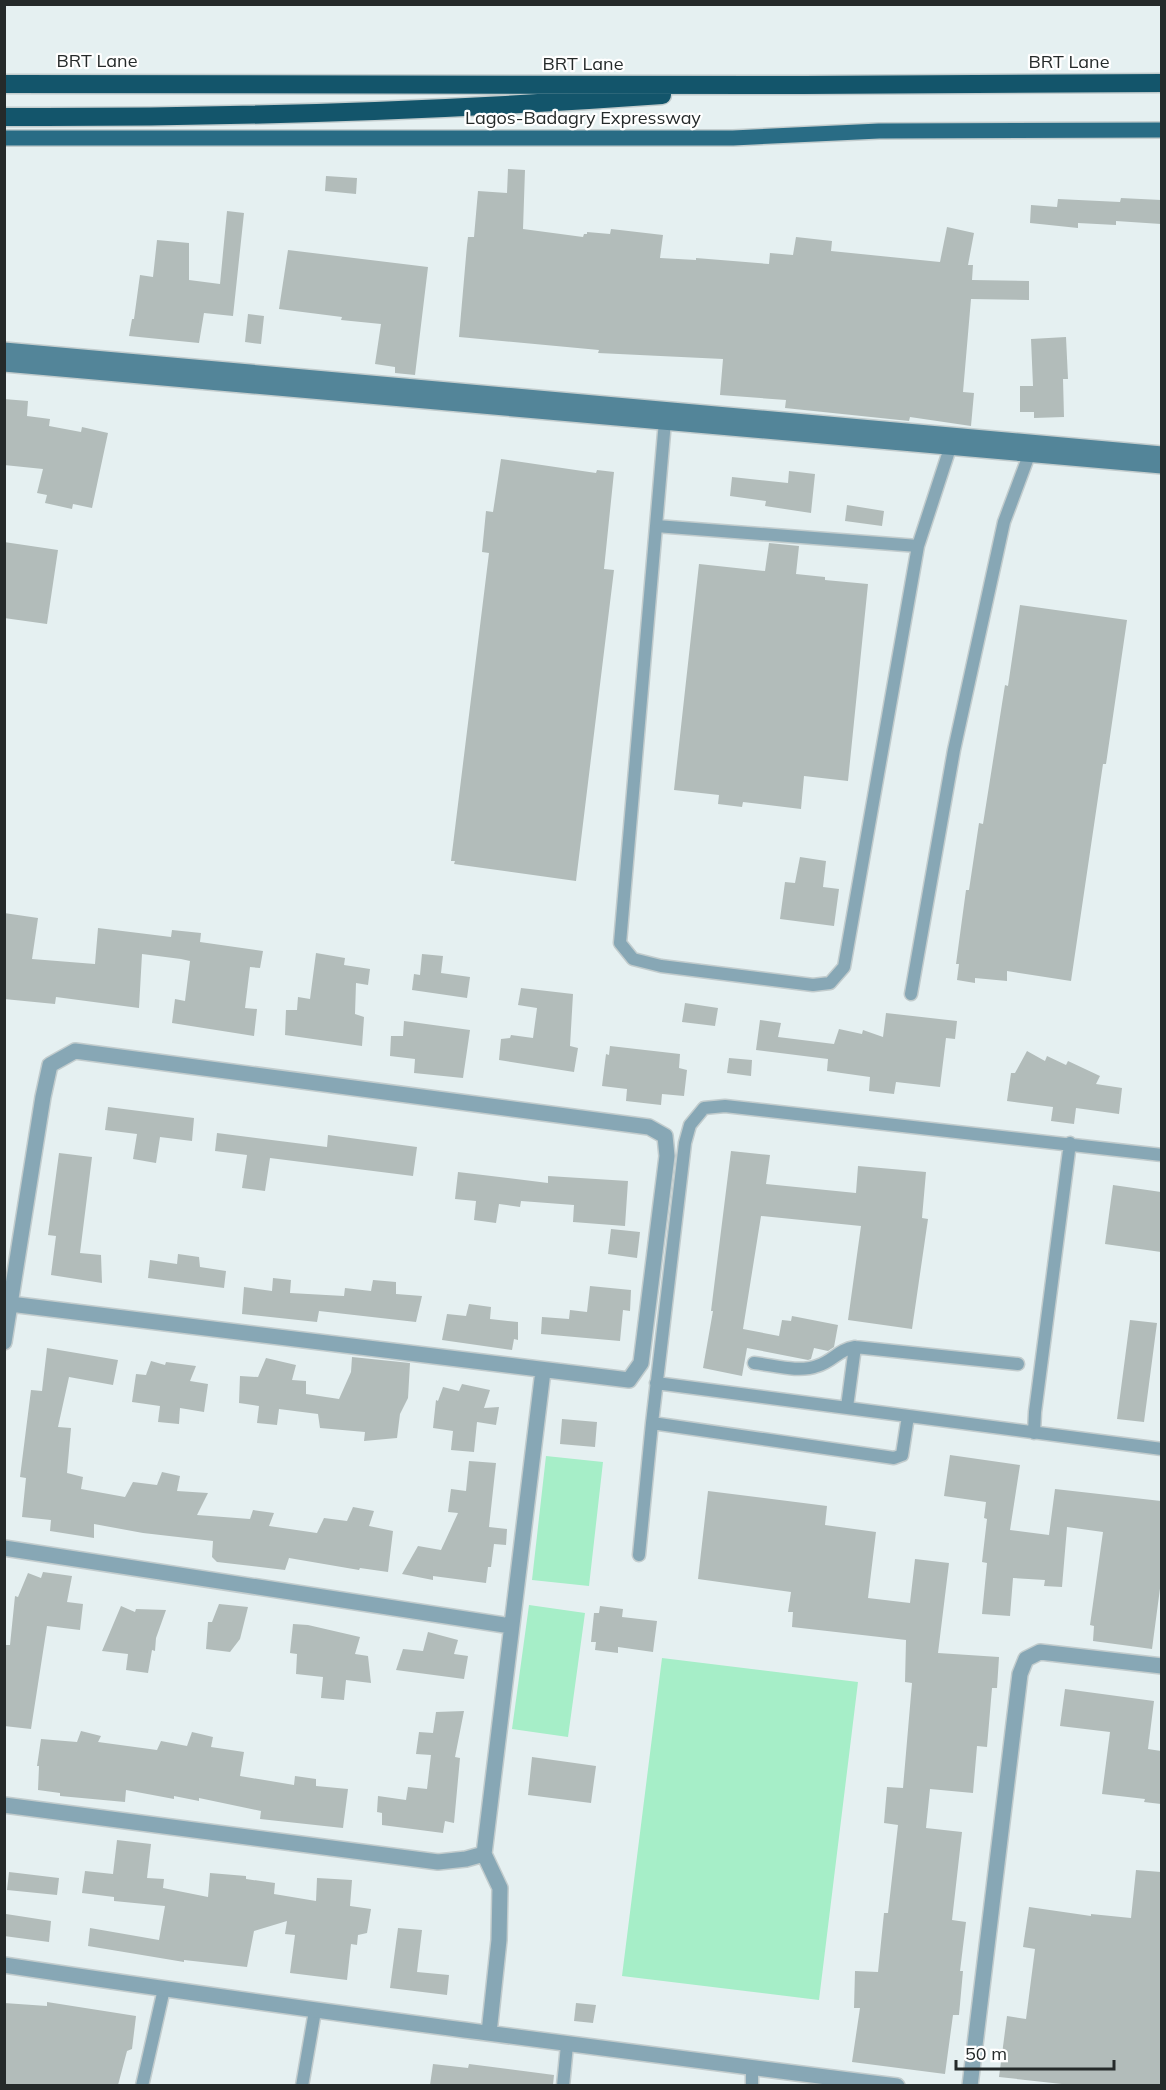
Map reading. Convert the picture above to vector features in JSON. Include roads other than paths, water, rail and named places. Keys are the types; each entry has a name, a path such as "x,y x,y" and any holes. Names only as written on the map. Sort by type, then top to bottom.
{"highway":[{"name":"Lagos-Badagry Expressway","path":"4,84 804,85 1161,81"},
{"path":"4,117 159,117 535,105 804,85"}],"main road":[{"name":"Lagos-Badagry Expressway","path":"4,138 733,138 879,131 1161,130"},
{"path":"4,350 1161,454"},
{"path":"4,363 1161,466"}],"street":[{"path":"4,1342 10,1304 41,1109 50,1065 75,1051 649,1127 665,1136 667,1156 641,1363 629,1380 10,1304"},
{"path":"489,2033 499,1940 500,1888 484,1854 543,1371"},
{"path":"4,1548 511,1626"},
{"path":"970,2085 1020,1674 1026,1659 1040,1652 1161,1666"},
{"path":"4,1806 438,1862 466,1860 484,1854"},
{"path":"4,1965 567,2045 897,2085"}],"lane":[{"name":"BRT Lane","path":"4,78 704,82 1161,81"},
{"path":"665,421 620,943 633,959 661,966 813,985 830,982 844,968 918,546 950,448"},
{"path":"910,994 954,750 1004,522 1029,455"},
{"path":"656,526 918,546"},
{"path":"639,1555 656,1383 685,1143 690,1125 704,1108 725,1106 1161,1155"},
{"path":"1034,1433 1070,1143"},
{"path":"847,1407 855,1347"},
{"path":"754,1363 806,1369 830,1360 843,1349 855,1347 1018,1365"},
{"path":"656,1383 1161,1449"},
{"path":"652,1423 894,1458 902,1455 908,1416"},
{"path":"142,2085 164,1989"},
{"path":"302,2085 315,2011"},
{"path":"563,2085 567,2045"},
{"path":"752,2085 753,2067"}]}
